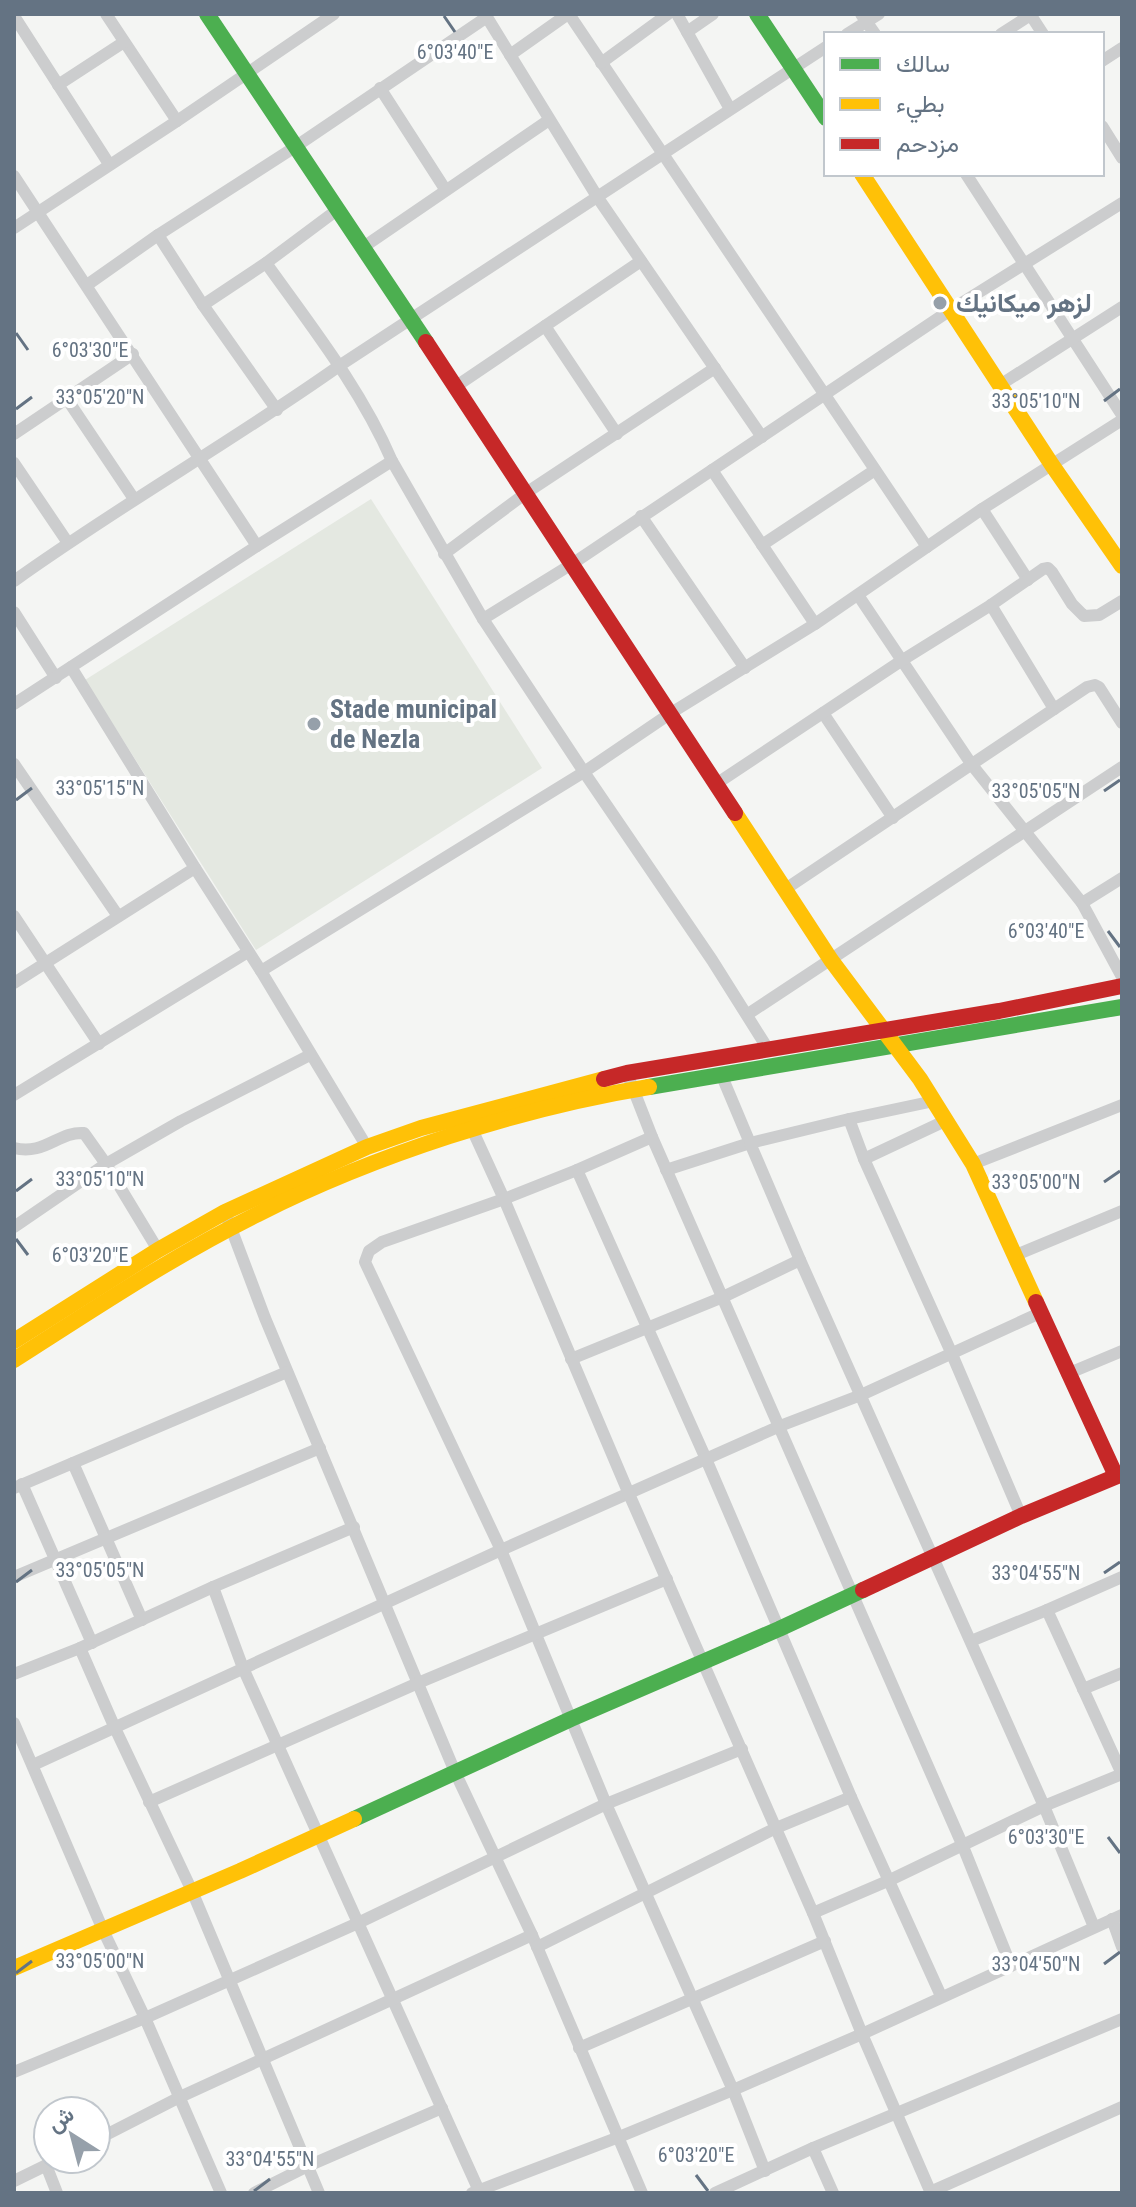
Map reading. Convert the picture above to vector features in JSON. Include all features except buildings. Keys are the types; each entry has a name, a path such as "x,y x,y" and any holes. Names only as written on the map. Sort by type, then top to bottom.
{"street":[{"path":"106,14 177,121"},
{"path":"14,1968 240,1871 571,1719 779,1629 1021,1516 1120,1480 1067,1374 1042,1312 973,1164 947,1120 784,890 671,713 207,14"},
{"path":"14,228 247,73 315,19 334,14"},
{"path":"510,55 569,14 927,547"},
{"path":"601,63 668,14"},
{"path":"677,14 730,109"},
{"path":"687,32 713,14"},
{"path":"757,14 824,115"},
{"path":"849,32 864,18 879,14"},
{"path":"1004,32 1031,14 1042,32"},
{"path":"14,16 109,164"},
{"path":"87,285 486,16 598,198 762,437"},
{"path":"58,85 124,42"},
{"path":"14,581 134,499 277,410 339,366 824,48"},
{"path":"1104,60 1122,48"},
{"path":"380,88 445,189"},
{"path":"362,248 549,120"},
{"path":"1104,129 1122,158"},
{"path":"14,176 257,546"},
{"path":"863,176 1052,465 1122,566"},
{"path":"261,971 584,772 671,713 815,624 1122,417 967,176"},
{"path":"483,619 572,564 952,309 1122,203"},
{"path":"203,305 337,210"},
{"path":"158,235 277,410"},
{"path":"455,387 641,261"},
{"path":"266,263 339,366 375,424 392,461 483,619 748,1014 768,1049"},
{"path":"1000,385 1122,307"},
{"path":"545,326 617,434"},
{"path":"14,434 133,354"},
{"path":"444,554 526,493 715,368"},
{"path":"67,399 134,499"},
{"path":"14,704 392,461"},
{"path":"14,463 68,543"},
{"path":"712,470 815,624"},
{"path":"762,545 875,470"},
{"path":"982,509 1028,580"},
{"path":"641,516 745,668"},
{"path":"716,784 1043,569 1048,568 1052,572 1072,604 1084,616 1099,615 1122,601"},
{"path":"858,595 972,765 1082,903 1122,977"},
{"path":"991,605 1054,709"},
{"path":"14,612 56,678"},
{"path":"71,667 367,1147"},
{"path":"784,890 1087,687 1095,685 1122,723"},
{"path":"823,713 893,818"},
{"path":"14,764 118,916"},
{"path":"748,1014 1122,767"},
{"path":"14,983 195,868"},
{"path":"1082,903 1122,878"},
{"path":"14,916 99,1044"},
{"path":"14,1095 248,952"},
{"path":"14,1360 158,1269 228,1220 367,1147 421,1128 768,1049 999,1011 1122,986"},
{"path":"14,1341 158,1250 228,1220 291,1198 378,1161 631,1081 721,1074 1122,1007"},
{"path":"14,1227 106,1164 181,1121 310,1055"},
{"path":"721,1074 800,1260 1044,1806 1094,1927"},
{"path":"631,1081 666,1170 962,1844 1011,1966"},
{"path":"666,1170 750,1143 934,1101"},
{"path":"973,1164 1122,1105"},
{"path":"849,1119 1021,1516"},
{"path":"864,1159 947,1120"},
{"path":"472,1129 813,1913 930,2192 1122,2107"},
{"path":"14,1164 20,1150 52,1143 78,1132 88,1137 158,1250"},
{"path":"652,1137 504,1199 382,1242 369,1251 365,1262 501,1550 606,1804 693,1997 765,2171"},
{"path":"577,1170 941,1996"},
{"path":"1016,1255 1122,1211"},
{"path":"228,1220 287,1372 455,1772 534,1941 642,2193"},
{"path":"571,1359 723,1297 800,1260"},
{"path":"33,1765 501,1550 780,1426 861,1395 1042,1312"},
{"path":"1067,1374 1122,1351"},
{"path":"287,1372 18,1486 55,1559 114,1726 192,1891 319,2193"},
{"path":"14,1577 320,1448"},
{"path":"73,1463 142,1620"},
{"path":"14,1674 354,1527"},
{"path":"971,1641 1122,1577"},
{"path":"149,1802 536,1632 667,1579"},
{"path":"213,1587 243,1668 477,2192 733,2090 1117,1917 1122,1947"},
{"path":"813,1913 890,1880 1044,1806 1122,1774 1047,1610"},
{"path":"1083,1689 1122,1673"},
{"path":"14,1723 221,2193"},
{"path":"14,2072 145,2018 358,1923 606,1804 742,1749"},
{"path":"112,2132 180,2097 393,2000 646,1895 776,1828 851,1797"},
{"path":"579,2048 825,1941"},
{"path":"715,2193 741,2188 765,2171 813,2148 1122,2019"},
{"path":"254,2193 442,2108"},
{"path":"813,2148 833,2193"},
{"path":"14,2181 32,2172"}],"shaded area":[{"name":"Stade municipal de Nezla","path":"371,499 542,768 256,950 85,680"}],"traffic: fast":[{"path":"207,14 426,342"},
{"path":"757,14 824,115"},
{"path":"649,1087 1122,1007"},
{"path":"354,1819 863,1590"}],"traffic: slow":[{"path":"863,176 1052,465 1122,566"},
{"path":"735,813 831,960 920,1079 973,1164 1036,1302"},
{"path":"14,1341 158,1250 225,1212 367,1147 421,1128 604,1079"},
{"path":"14,1360 195,1247 303,1192 449,1136 550,1107 649,1087"},
{"path":"14,1968 354,1819"}],"traffic: jam":[{"path":"426,342 735,813"},
{"path":"604,1079 999,1011 1122,986"},
{"path":"1036,1302 1116,1476"},
{"path":"863,1590 1021,1516 1122,1474"}],"place":[{"name":"لزهر ميكانيك","path":"940,303"},
{"name":"Stade municipal de Nezla","path":"314,724"}]}
